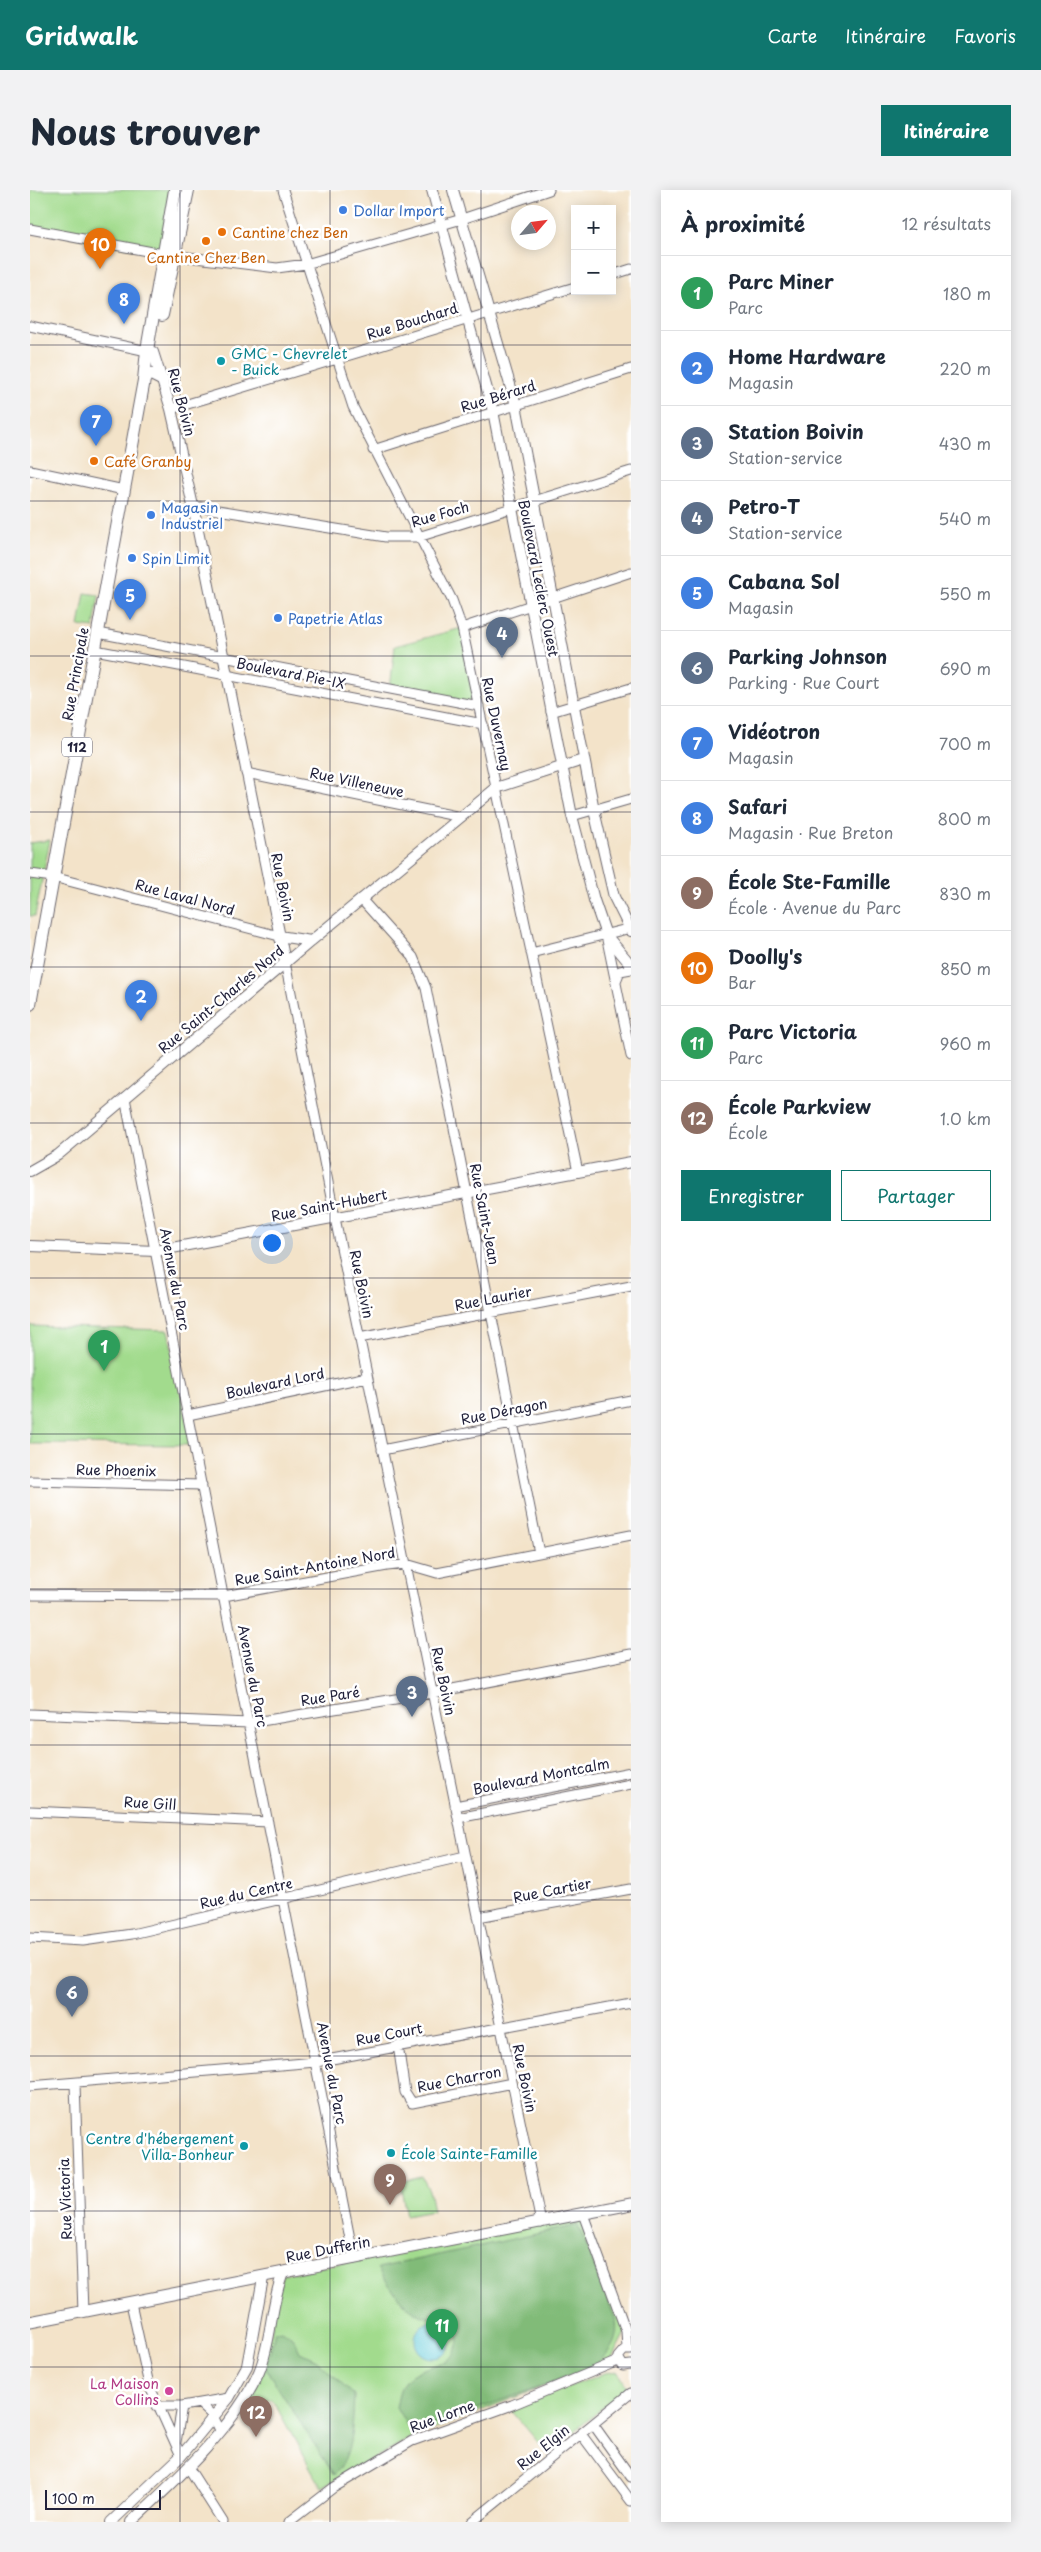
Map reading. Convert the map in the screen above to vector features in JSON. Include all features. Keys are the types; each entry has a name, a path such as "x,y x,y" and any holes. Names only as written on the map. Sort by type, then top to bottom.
{"main road":[{"name":"Rue Principale","path":"169,255 175,190"},
{"name":"Rue Principale","path":"30,1004 144,380 169,255 188,190"},
{"path":"144,380 147,375 151,374 163,380"},
{"name":"Rue Dufferin","path":"30,2322 263,2278 631,2204"}],"street":[{"name":"Rue Duvernay","path":"283,190 353,407 452,600 462,628 578,1172"},
{"name":"Boulevard Leclerc Ouest","path":"432,190 493,411 572,816 594,900 606,935 631,964"},
{"name":"Boulevard Leclerc Ouest","path":"453,190 516,405 536,500 552,597 583,760 614,897 630,929"},
{"path":"30,229 169,255 277,268 306,264 462,219 549,190"},
{"path":"616,274 631,269"},
{"name":"Rue Bouchard","path":"171,409 571,287"},
{"path":"30,326 150,351"},
{"name":"Rue Boivin","path":"150,351 163,380 193,506 359,1338 541,2223"},
{"name":"Rue Bérard","path":"374,450 631,369"},
{"path":"30,470 124,490"},
{"name":"Rue Foch","path":"193,506 386,537 418,537 631,471"},
{"path":"462,628 631,572"},
{"name":"Boulevard Pie-IX","path":"98,633 479,706"},
{"path":"152,661 155,644"},
{"name":"Boulevard Pie-IX","path":"95,650 483,724"},
{"path":"292,688 294,671"},
{"path":"352,699 355,682"},
{"path":"551,712 631,688"},
{"path":"399,708 402,692"},
{"name":"Rue Saint-Charles Nord","path":"30,1171 58,1155 285,962 496,788 583,760"},
{"name":"Rue Villeneuve","path":"246,774 461,818"},
{"path":"572,816 631,799"},
{"name":"Rue Laval Nord","path":"30,874 53,877 279,936 311,941"},
{"name":"Rue Saint-Jean","path":"361,899 412,957 421,972 426,988 539,1553"},
{"path":"531,953 630,929"},
{"path":"606,935 631,1056"},
{"path":"616,982 620,971 631,969"},
{"name":"Avenue du Parc","path":"125,1098 354,2259"},
{"name":"Rue Saint-Hubert","path":"30,1246 156,1251 631,1162"},
{"name":"Rue Laurier","path":"359,1338 631,1286"},
{"name":"Boulevard Lord","path":"188,1415 367,1377"},
{"name":"Rue Déragon","path":"382,1450 631,1400"},
{"name":"Rue Phoenix","path":"30,1481 202,1486"},
{"name":"Rue Saint-Antoine Nord","path":"30,1595 224,1596 406,1564 437,1573 631,1536"},
{"name":"Rue Paré","path":"30,1714 249,1723 432,1693 631,1654"},
{"name":"Boulevard Montcalm","path":"455,1806 631,1772"},
{"name":"Boulevard Montcalm","path":"458,1818 631,1784"},
{"name":"Rue Gill","path":"30,1811 268,1822"},
{"name":"Rue du Centre","path":"30,1938 83,1941 112,1937 466,1856"},
{"name":"Rue Cartier","path":"478,1917 631,1889"},
{"name":"Rue Court","path":"30,2086 74,2084 316,2062 398,2045 501,2028 631,2003"},
{"name":"Rue Charron","path":"398,2045 405,2092 412,2103 512,2083"},
{"name":"Rue Victoria","path":"74,2084 83,2312"},
{"path":"583,2214 626,2331 629,2350 619,2354 618,2361 623,2366 631,2366"},
{"path":"131,2522 188,2467 248,2394 259,2372 268,2338 275,2293 283,2273"},
{"path":"111,2522 181,2456 229,2398 246,2366 263,2278"},
{"path":"131,2303 149,2385 156,2406 176,2442 181,2456"},
{"name":"Rue Lorne","path":"289,2522 333,2488 412,2441 512,2405 618,2361"},
{"name":"Rue Elgin","path":"472,2522 631,2393"},
{"path":"156,2406 182,2406 229,2398"},
{"path":"199,2403 213,2416 220,2430"},
{"path":"176,2442 182,2406"},
{"path":"593,2424 629,2474 616,2481"},
{"path":"581,2434 631,2501"},
{"path":"188,2467 223,2522"}],"green space":[{"path":"30,190 175,190 163,254 30,229"},
{"path":"85,593 99,595 94,628 79,626"},
{"path":"462,628 479,706 390,689 395,646"},
{"path":"50,840 35,916 30,916 30,843"},
{"path":"30,1326 168,1330 192,1445 30,1444"},
{"path":"422,2177 429,2190 433,2211 406,2216 400,2182"},
{"path":"583,2214 626,2331 611,2360 411,2438 321,2487 272,2399 241,2409 262,2371 282,2275"},
{"path":"578,2225 616,2321 617,2329 612,2347 604,2357 594,2367 419,2430 406,2424 396,2407 402,2385 408,2377 416,2372 449,2359 455,2353 459,2341 448,2324 421,2315 409,2308 394,2292 378,2268"},
{"path":"282,2330 294,2339 300,2352 317,2360 354,2395 351,2438 345,2458 334,2475 266,2369 275,2331"},
{"path":"618,2371 627,2387 548,2454 510,2409 605,2373"}],"water":[{"path":"433,2322 440,2323 446,2327 450,2333 450,2347 446,2353 440,2357 433,2358 426,2357 420,2353 416,2347 415,2340 416,2333 420,2327 426,2323"}],"place":[{"name":"Dollar Import","path":"343,210"},
{"name":"Cantine chez Ben","path":"222,232"},
{"name":"Cantine Chez Ben","path":"206,241"},
{"name":"Doolly's","path":"100,269"},
{"name":"Safari","path":"124,324"},
{"name":"GMC - Chevrelet - Buick","path":"221,361"},
{"name":"Vidéotron","path":"96,446"},
{"name":"Café Granby","path":"94,461"},
{"name":"Magasin Industriel","path":"151,515"},
{"name":"Spin Limit","path":"132,558"},
{"name":"Papetrie Atlas","path":"278,618"},
{"name":"Cabana Sol","path":"130,620"},
{"name":"Petro-T","path":"502,658"},
{"name":"Home Hardware","path":"141,1021"},
{"name":"Parc Miner","path":"104,1371"},
{"name":"Station Boivin","path":"412,1717"},
{"name":"Parking Johnson","path":"72,2017"},
{"name":"Centre d'hébergement Villa-Bonheur","path":"244,2146"},
{"name":"École Sainte-Famille","path":"391,2153"},
{"name":"École Ste-Famille","path":"390,2205"},
{"name":"Parc Victoria","path":"442,2350"},
{"name":"La Maison Collins","path":"169,2391"},
{"name":"École Parkview","path":"256,2437"}]}
